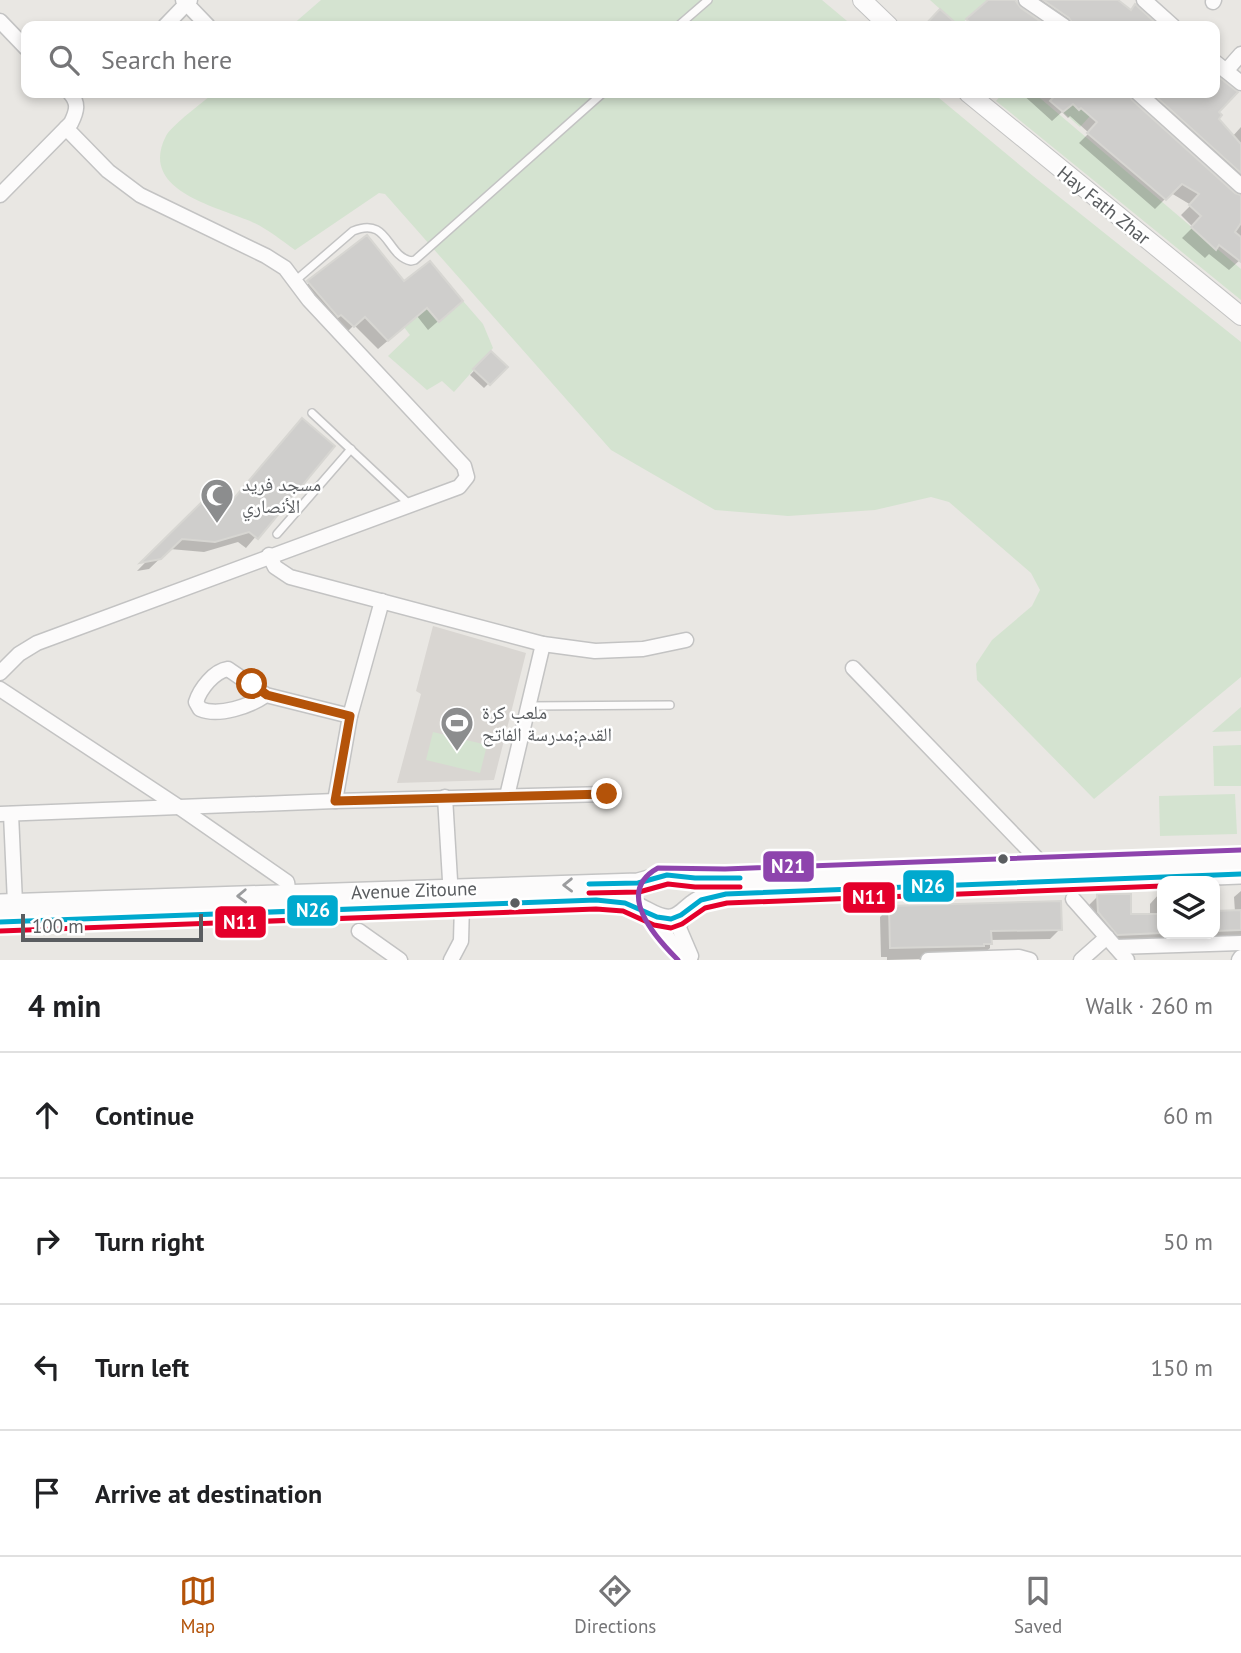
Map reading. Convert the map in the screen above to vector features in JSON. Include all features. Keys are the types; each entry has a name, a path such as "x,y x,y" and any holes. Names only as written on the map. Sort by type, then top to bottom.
{"main road":[{"name":"Avenue Zitoune","path":"0,922 454,899 638,883 667,877 725,878 1241,859"},
{"path":"684,913 690,898 685,884 667,877 653,881 646,892 647,906 651,913 663,919 670,919 684,913 693,904 706,898 726,894 1241,874"},
{"name":"Avenue Zitoune","path":"8,904 289,895 617,900 651,913"}],"street":[{"path":"862,0 885,21"},
{"path":"1026,0 1057,21"},
{"path":"1144,0 1167,21"},
{"path":"169,21 187,1 204,21"},
{"path":"0,22 21,43"},
{"path":"1241,54 1220,66 1241,83"},
{"path":"0,195 66,128 77,111 74,98"},
{"name":"Hay Fath Zhar","path":"974,98 1241,316"},
{"path":"1143,98 1241,187"},
{"path":"0,673 19,654 37,643 410,505 463,484 467,477 464,466 276,261 128,188 66,128"},
{"path":"269,555 284,575 543,644 595,651 643,649 686,640"},
{"path":"335,801 350,716 382,601"},
{"path":"507,796 543,644"},
{"path":"853,668 1044,866"},
{"path":"0,689 287,882 289,895"},
{"path":"267,695 350,716"},
{"path":"8,904 5,814 444,797 607,794"},
{"path":"444,797 461,942 452,960"},
{"path":"1073,899 1127,960"},
{"path":"651,913 670,941 692,960"},
{"path":"684,913 679,928 692,960"},
{"path":"359,931 400,960"},
{"path":"1081,960 1112,942 1241,943"},
{"path":"928,960 1019,957 1030,960"}],"lane":[{"path":"684,21 708,0"},
{"path":"295,281 353,231 362,228 380,231 403,259 415,260 597,98"},
{"path":"312,413 410,505"},
{"path":"277,534 351,449"},
{"path":"529,706 670,705"}],"shaded area":[{"path":"433,626 526,653 494,780 397,783 421,694 416,691"}],"green space":[{"path":"321,0 822,0 847,21 297,21"},
{"path":"930,0 988,0 965,21 953,21"},
{"path":"208,98 939,98 1241,342 1241,677 1094,799 977,680 976,664 992,640 1032,606 1040,590 1031,573 949,502 931,497 875,510 788,516 715,510 611,450 385,194 379,193 295,250 256,224 201,202 171,183 162,170 160,155 169,131"},
{"path":"999,98 1040,98 1241,269 1241,300 996,101"},
{"path":"1073,104 1090,116 1080,127 1063,112"},
{"path":"463,301 483,324 493,348 454,392 442,381 427,390 388,356 410,335 404,327 427,308 439,322"},
{"path":"1241,707 1241,731 1212,732"},
{"name":"ملعب كرة القدم;مدرسة الفاتح","path":"433,732 487,745 480,773 426,760"},
{"path":"1241,745 1241,786 1214,786 1213,746"},
{"path":"1235,794 1237,834 1160,836 1159,796"}],"building":[{"path":"988,0 1015,0 1021,8 1040,21 968,21 966,19"},
{"path":"1043,0 1118,0 1131,10 1135,4 1154,21 1071,21"},
{"path":"940,9 953,21 929,21"},
{"path":"1220,78 1238,92 1219,112 1222,115 1219,119 1241,144 1241,173 1158,98 1220,98"},
{"path":"1053,98 1131,98 1235,193 1241,195 1241,223 1235,232 1241,237 1241,262 1219,245 1216,250 1191,227 1201,216 1189,205 1199,194 1182,184 1166,200 1087,133 1097,122 1081,108 1079,110 1073,104 1063,112 1050,101"},
{"path":"367,235 404,281 430,261 463,301 439,322 427,308 388,341 365,317 354,327 341,315 338,317 307,281"},
{"path":"491,351 508,367 490,385 473,369"},
{"path":"302,418 335,446 258,539 249,532 215,542 182,539 161,559 140,563 214,490 230,503"},
{"path":"1097,894 1131,894 1131,914 1157,914 1157,933 1117,935 1098,912"},
{"path":"1061,901 1062,930 991,931 992,944 984,946 890,948 889,906"},
{"path":"1241,910 1241,930 1220,931 1220,911"}],"transit line":[{"name":"N21","path":"678,960 650,927 639,902 639,889 645,878 658,868 725,869 1241,850"},
{"name":"N26","path":"0,922 596,900 625,903 657,917 671,919 701,900 726,894 1241,874"},
{"name":"N26","path":"589,884 638,883 667,875 740,878"},
{"name":"N11","path":"589,893 639,892 668,884 740,887"},
{"name":"N11","path":"0,931 596,909 623,911 654,925 671,928 682,924 705,908 727,903 1157,886"}],"place":[{"name":"مسجد فريد الأنصاري","path":"217,525"},
{"name":"ملعب كرة القدم;مدرسة الفاتح","path":"457,753"}],"route":[{"path":"252,684 267,695 350,716 335,801 607,794"}]}
